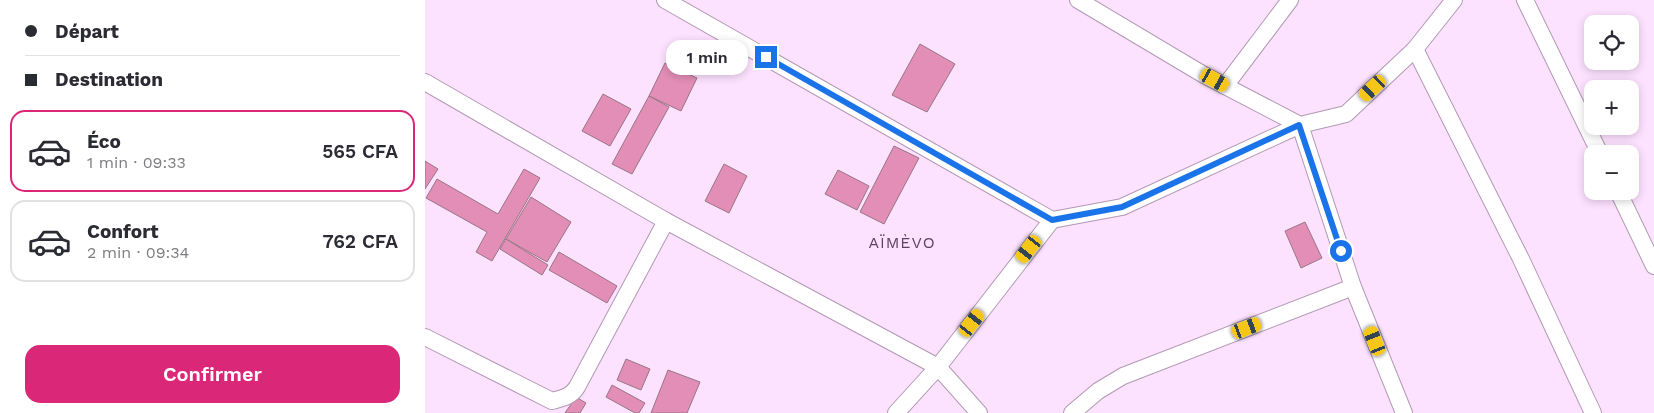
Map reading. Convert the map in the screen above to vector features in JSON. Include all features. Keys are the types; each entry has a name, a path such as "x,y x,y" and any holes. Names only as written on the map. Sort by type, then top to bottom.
{"street":[{"path":"665,0 1052,220 1122,207 1299,125 1346,114 1415,49 1455,0"},
{"path":"1078,0 1095,4 1225,86 1299,125 1353,287 1404,413"},
{"path":"1225,86 1290,0"},
{"path":"1525,0 1596,145"},
{"path":"1415,49 1521,259 1593,413"},
{"path":"425,82 666,221 938,367 979,413"},
{"path":"1622,200 1654,266"},
{"path":"896,413 938,367 1052,220"},
{"path":"425,337 552,401 567,396 574,392 577,387 666,221"},
{"path":"1071,413 1097,392 1123,376 1353,287"}],"building":[{"path":"920,44 955,64 927,112 892,95"},
{"path":"665,63 697,78 681,111 649,96"},
{"path":"603,94 631,109 610,146 582,131"},
{"path":"649,96 669,107 632,174 612,164"},
{"path":"894,146 919,158 884,224 860,212"},
{"path":"425,161 438,169 425,189"},
{"path":"724,164 747,176 729,213 705,201"},
{"path":"524,169 540,178 492,261 476,252 487,232 426,198 437,179 498,214"},
{"path":"838,170 869,186 857,210 825,194"},
{"path":"531,197 571,222 547,262 506,239"},
{"path":"1305,222 1322,258 1301,268 1285,231"},
{"path":"506,239 548,265 542,275 500,249"},
{"path":"559,252 617,286 607,303 549,270"},
{"path":"626,359 650,369 641,390 617,380"},
{"path":"668,370 700,382 687,413 651,413"},
{"path":"612,385 645,403 639,413 635,413 606,397"},
{"path":"576,397 586,403 580,413 565,413"}],"district":[{"name":"AÏMÈVO","path":"902,242"}],"route":[{"path":"766,57 1052,220 1122,207 1299,125 1341,251"}]}
